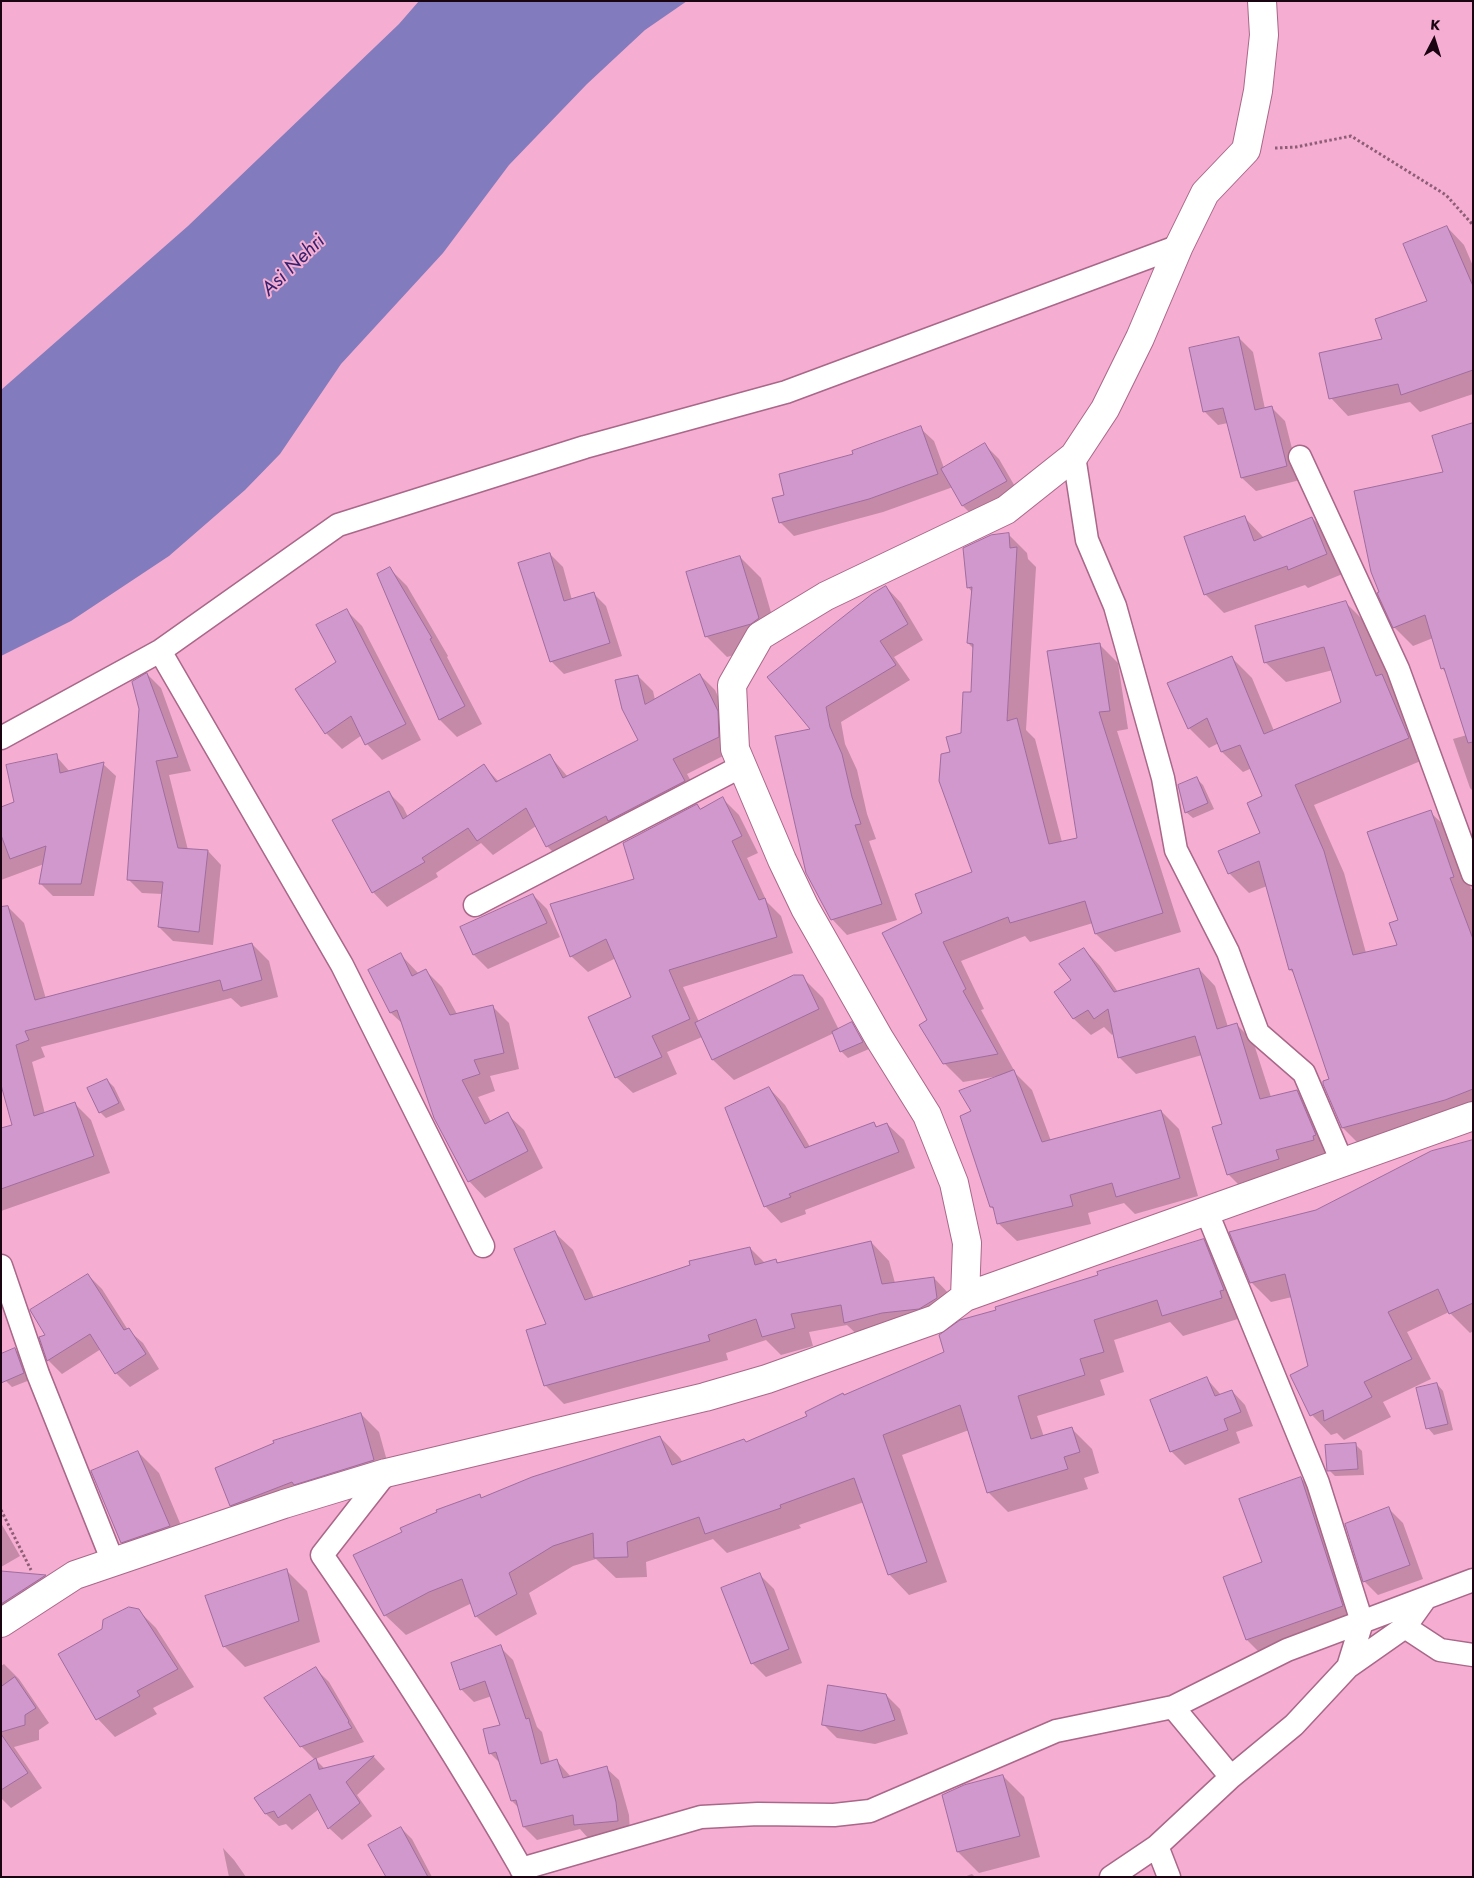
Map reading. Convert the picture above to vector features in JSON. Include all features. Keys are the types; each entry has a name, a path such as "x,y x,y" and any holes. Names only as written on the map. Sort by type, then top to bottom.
{"street":[{"path":"965,1297 967,1243 954,1184 927,1115 878,1038 805,908 735,749 732,685 760,636 826,596 1006,510 1074,456 1114,391 1140,338 1178,246 1205,193 1246,150 1258,91 1264,35 1262,1"},
{"path":"1,738 160,651 338,525 585,447 786,392 1178,246"},
{"path":"1074,456 1087,540 1118,616 1163,778 1176,850 1228,952 1258,1033 1304,1073 1342,1162"},
{"path":"1300,457 1398,669 1473,874"},
{"path":"160,651 342,965 483,1246"},
{"path":"475,905 742,766"},
{"path":"1,1623 74,1575 284,1504 386,1473 705,1397 766,1379 936,1319 965,1297 1473,1116"},
{"path":"1206,1210 1318,1483 1362,1622 1348,1667"},
{"path":"1,1266 38,1374 114,1562"},
{"path":"386,1473 322,1555 389,1651 441,1732 524,1873 701,1817 758,1814 834,1815 870,1811 1056,1731 1173,1707 1286,1650 1473,1580"},
{"path":"1111,1877 1157,1846 1231,1777 1294,1725 1348,1667 1404,1627 1425,1599"},
{"path":"1404,1627 1440,1650 1473,1655"},
{"path":"1173,1707 1231,1777"},
{"path":"1157,1846 1169,1877"}],"path":[{"path":"1246,150 1296,147 1351,136 1446,194 1473,225"},
{"path":"1,1510 44,1596"}],"water":[{"name":"Asi Nehri","path":"419,1 687,1 645,30 587,84 509,165 443,253 341,364 280,454 245,490 169,556 71,621 1,656 1,390 188,226 399,24"}],"building":[{"path":"1447,226 1473,286 1473,370 1401,395 1398,384 1329,399 1319,353 1382,339 1375,319 1427,301 1403,244"},
{"path":"1239,337 1255,410 1272,406 1287,466 1241,478 1223,408 1203,412 1189,348"},
{"path":"1473,423 1473,742 1468,743 1444,668 1441,669 1425,615 1393,628 1377,593 1379,592 1371,572 1354,491 1443,472 1432,436"},
{"path":"921,426 938,474 869,499 779,523 772,498 784,495 779,474 853,454 852,451"},
{"path":"985,443 1007,481 962,506 941,469"},
{"path":"1245,516 1254,541 1312,517 1327,554 1288,570 1287,566 1204,595 1184,537"},
{"path":"1009,533 1010,548 1017,547 1007,721 1017,718 1049,844 1077,838 1047,651 1100,643 1110,711 1099,712 1163,913 1095,934 1085,901 1010,923 1008,917 943,942 966,989 963,991 998,1054 943,1064 919,1025 927,1020 882,933 922,913 915,894 972,872 939,781 941,754 950,752 946,737 961,733 963,692 971,692 973,644 967,643 972,587 967,588 963,548 991,535"},
{"path":"550,553 564,601 594,592 610,643 550,662 518,563"},
{"path":"740,556 759,618 751,624 705,637 686,572"},
{"path":"390,567 432,638 430,639 465,706 439,720 377,574"},
{"path":"886,586 908,624 880,641 896,665 826,707 830,727 842,754 852,797 861,824 855,825 882,904 831,920 806,873 775,736 810,729 767,677 872,594"},
{"path":"1346,601 1376,676 1382,674 1409,738 1295,785 1324,851 1353,955 1397,945 1389,923 1398,920 1367,832 1431,810 1454,877 1450,878 1473,939 1473,1089 1445,1100 1342,1128 1323,1084 1323,1081 1329,1079 1292,969 1289,970 1259,861 1228,874 1218,851 1260,833 1247,803 1262,796 1240,745 1221,752 1207,718 1188,729 1167,683 1232,656 1264,734 1341,702 1324,647 1264,663 1255,626"},
{"path":"347,609 406,724 365,745 351,716 325,734 295,689 336,662 316,625"},
{"path":"147,673 178,757 156,761 178,848 208,850 199,932 158,927 163,882 127,880 139,709 132,682"},
{"path":"700,674 718,711 719,737 673,759 685,781 608,821 606,816 546,847 526,808 477,841 468,828 422,858 425,862 372,893 332,820 389,791 403,819 484,764 496,782 550,754 563,778 638,740 622,709 615,680 638,675 645,704"},
{"path":"57,754 60,773 104,762 81,884 39,884 46,846 10,859 1,835 1,807 14,802 6,765"},
{"path":"1197,777 1208,803 1185,813 1178,785"},
{"path":"723,797 742,836 732,841 759,900 765,898 777,937 669,970 690,1019 652,1036 662,1057 615,1078 588,1017 631,997 606,939 570,957 550,904 634,879 623,843 697,804 700,809"},
{"path":"533,894 547,923 473,955 460,927"},
{"path":"8,906 35,1000 252,943 262,980 223,991 220,980 25,1031 29,1040 16,1045 34,1116 75,1102 94,1156 1,1189 1,1128 12,1125 1,1085 1,907"},
{"path":"1084,948 1114,992 1199,968 1217,1029 1237,1023 1260,1099 1297,1090 1316,1135 1313,1136 1314,1140 1276,1150 1279,1159 1227,1175 1212,1127 1222,1124 1195,1036 1118,1058 1108,1009 1094,1019 1088,1010 1073,1019 1054,992 1071,980 1059,964"},
{"path":"401,953 412,976 426,969 450,1015 493,1005 504,1053 474,1060 480,1074 462,1080 485,1124 508,1112 528,1151 468,1182 434,1118 397,1010 390,1013 368,970"},
{"path":"794,975 803,975 819,1009 712,1060 695,1023"},
{"path":"852,1022 863,1042 840,1052 832,1032"},
{"path":"1014,1070 1042,1142 1161,1110 1180,1178 1116,1197 1112,1183 1070,1195 1073,1206 997,1224 993,1207 990,1207 960,1116 971,1111 959,1091"},
{"path":"107,1079 119,1103 99,1113 87,1088"},
{"path":"769,1087 805,1148 874,1122 876,1127 887,1123 899,1152 789,1194 791,1197 764,1207 725,1108"},
{"path":"1473,1140 1473,1303 1449,1314 1438,1289 1388,1312 1412,1359 1364,1382 1372,1397 1324,1421 1323,1410 1310,1416 1290,1375 1308,1366 1285,1274 1250,1283 1229,1232 1316,1210 1431,1151"},
{"path":"555,1231 585,1300 690,1265 689,1261 750,1247 755,1265 776,1259 777,1263 871,1241 882,1284 934,1277 937,1298 919,1309 882,1313 844,1323 841,1305 791,1314 795,1328 762,1337 756,1319 708,1335 710,1341 544,1386 526,1330 546,1324 514,1249"},
{"path":"1204,1239 1224,1290 1220,1291 1222,1298 1162,1316 1157,1300 1094,1320 1104,1352 1080,1359 1085,1375 1018,1396 1031,1439 1072,1427 1080,1452 1064,1457 1068,1469 987,1493 960,1405 883,1435 927,1562 888,1575 854,1478 780,1505 781,1508 705,1534 699,1517 627,1542 628,1557 594,1558 593,1533 553,1546 509,1573 517,1594 475,1617 462,1579 429,1592 384,1616 353,1555 402,1532 400,1528 437,1512 436,1510 480,1494 481,1498 532,1477 660,1436 672,1465 744,1439 746,1442 807,1416 805,1412 843,1393 844,1395 944,1352 939,1335 960,1320 996,1310 995,1307 1098,1275 1097,1272"},
{"path":"88,1274 124,1330 129,1328 146,1354 115,1374 90,1334 47,1361 39,1337 45,1335 30,1310"},
{"path":"15,1348 24,1373 1,1383 1,1354"},
{"path":"1207,1377 1215,1396 1232,1390 1241,1412 1224,1419 1228,1430 1170,1452 1150,1400"},
{"path":"1437,1383 1448,1424 1426,1429 1416,1388"},
{"path":"361,1413 374,1460 294,1485 292,1482 230,1506 215,1468 274,1443 273,1441"},
{"path":"1356,1443 1358,1469 1327,1471 1325,1445"},
{"path":"138,1451 170,1526 121,1543 91,1471"},
{"path":"1301,1477 1343,1606 1246,1640 1223,1577 1262,1562 1239,1499"},
{"path":"1389,1507 1410,1565 1363,1582 1345,1524"},
{"path":"287,1569 299,1621 223,1647 205,1596"},
{"path":"1,1571 46,1575 1,1604"},
{"path":"760,1573 789,1649 751,1664 721,1588"},
{"path":"129,1607 139,1609 178,1669 137,1691 140,1696 96,1720 58,1654 102,1629 103,1620"},
{"path":"501,1645 526,1719 529,1718 541,1764 557,1759 563,1778 607,1766 616,1802 618,1821 574,1825 573,1815 523,1827 516,1800 511,1801 496,1752 489,1754 483,1729 500,1725 485,1681 460,1690 451,1663"},
{"path":"316,1667 352,1728 300,1747 264,1698"},
{"path":"15,1677 36,1708 25,1715 25,1725 1,1732 1,1687"},
{"path":"828,1685 886,1694 895,1720 861,1731 822,1725"},
{"path":"1,1734 28,1773 1,1790"},
{"path":"374,1756 346,1782 360,1803 328,1829 310,1794 278,1818 274,1811 265,1814 254,1798 316,1758 319,1769"},
{"path":"1003,1775 1020,1836 957,1852 942,1795 964,1785"},
{"path":"401,1827 428,1877 386,1877 368,1845"}]}
